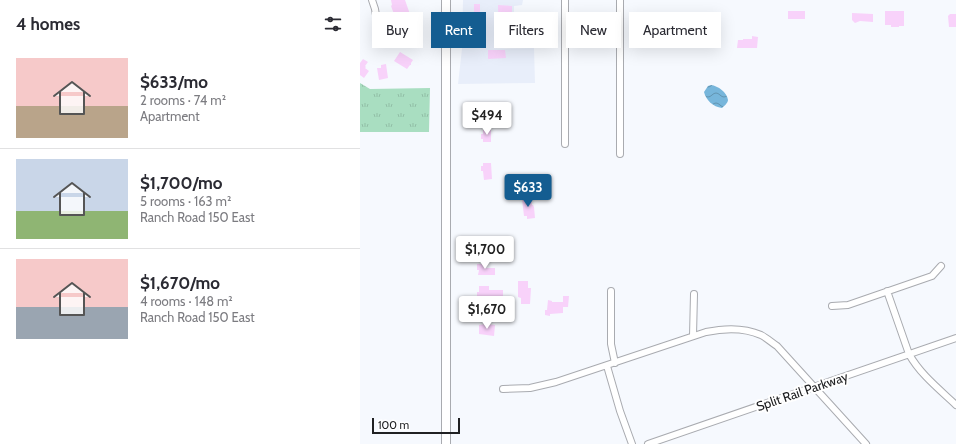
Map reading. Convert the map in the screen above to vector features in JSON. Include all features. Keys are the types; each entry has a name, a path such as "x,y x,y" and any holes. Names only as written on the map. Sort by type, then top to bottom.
{"main road":[{"path":"446,0 446,444"}],"street":[{"path":"372,0 375,12"},
{"path":"564,0 564,144"},
{"path":"620,0 620,154"},
{"path":"832,306 848,305 932,276 941,266"},
{"path":"611,291 611,344 615,363"},
{"path":"887,291 909,354 914,363 922,373 956,405"},
{"path":"693,336 694,294"},
{"path":"503,389 542,386 607,366 706,332 736,328 762,336 777,346 866,444"},
{"name":"Split Rail Parkway","path":"648,444 956,338"},
{"path":"607,366 620,411 632,444"}],"shaded area":[{"path":"463,0 523,0 522,5 514,6 514,12 494,12 494,48 507,48 491,49 534,48 535,83 458,84 462,48 486,48 486,12 463,12"}],"green space":[{"path":"360,83 370,89 430,88 429,132 360,132"}],"water":[{"path":"711,85 722,90 726,94 728,100 722,108 713,105 705,95 704,92 708,86"}],"building":[{"path":"391,0 405,0 409,12 393,12"},
{"path":"474,4 480,4 480,12 474,12"},
{"path":"498,5 512,6 512,12 498,12"},
{"path":"788,11 805,11 805,19 788,19"},
{"path":"885,11 904,11 904,26 891,27 891,25 885,25"},
{"path":"852,13 873,14 873,22 860,21 855,23 852,20"},
{"path":"950,14 956,14 956,27 949,27 948,16"},
{"path":"752,36 758,37 757,48 737,48 738,40 752,39"},
{"path":"488,50 505,50 506,58 488,59"},
{"path":"400,52 413,60 407,69 394,61"},
{"path":"363,59 368,62 365,68 369,71 364,78 360,75 360,63"},
{"path":"386,64 388,78 379,80 377,68 381,68 381,65"},
{"path":"483,130 491,130 491,142 483,142 483,139 481,139"},
{"path":"483,163 491,163 492,179 484,180 483,171 481,171 481,166 483,166"},
{"path":"531,197 535,218 527,219 527,216 524,216 522,199"},
{"path":"477,264 486,264 486,268 495,268 495,275 478,275 479,270 477,270"},
{"path":"518,281 528,281 528,288 531,288 530,304 521,304 521,298 518,297"},
{"path":"479,286 489,286 489,290 503,290 503,297 501,297 501,299 477,299"},
{"path":"563,296 569,296 568,307 563,307 563,313 550,314 550,316 545,315 548,300 552,302 563,302"},
{"path":"479,325 495,325 494,336 479,334"}]}
